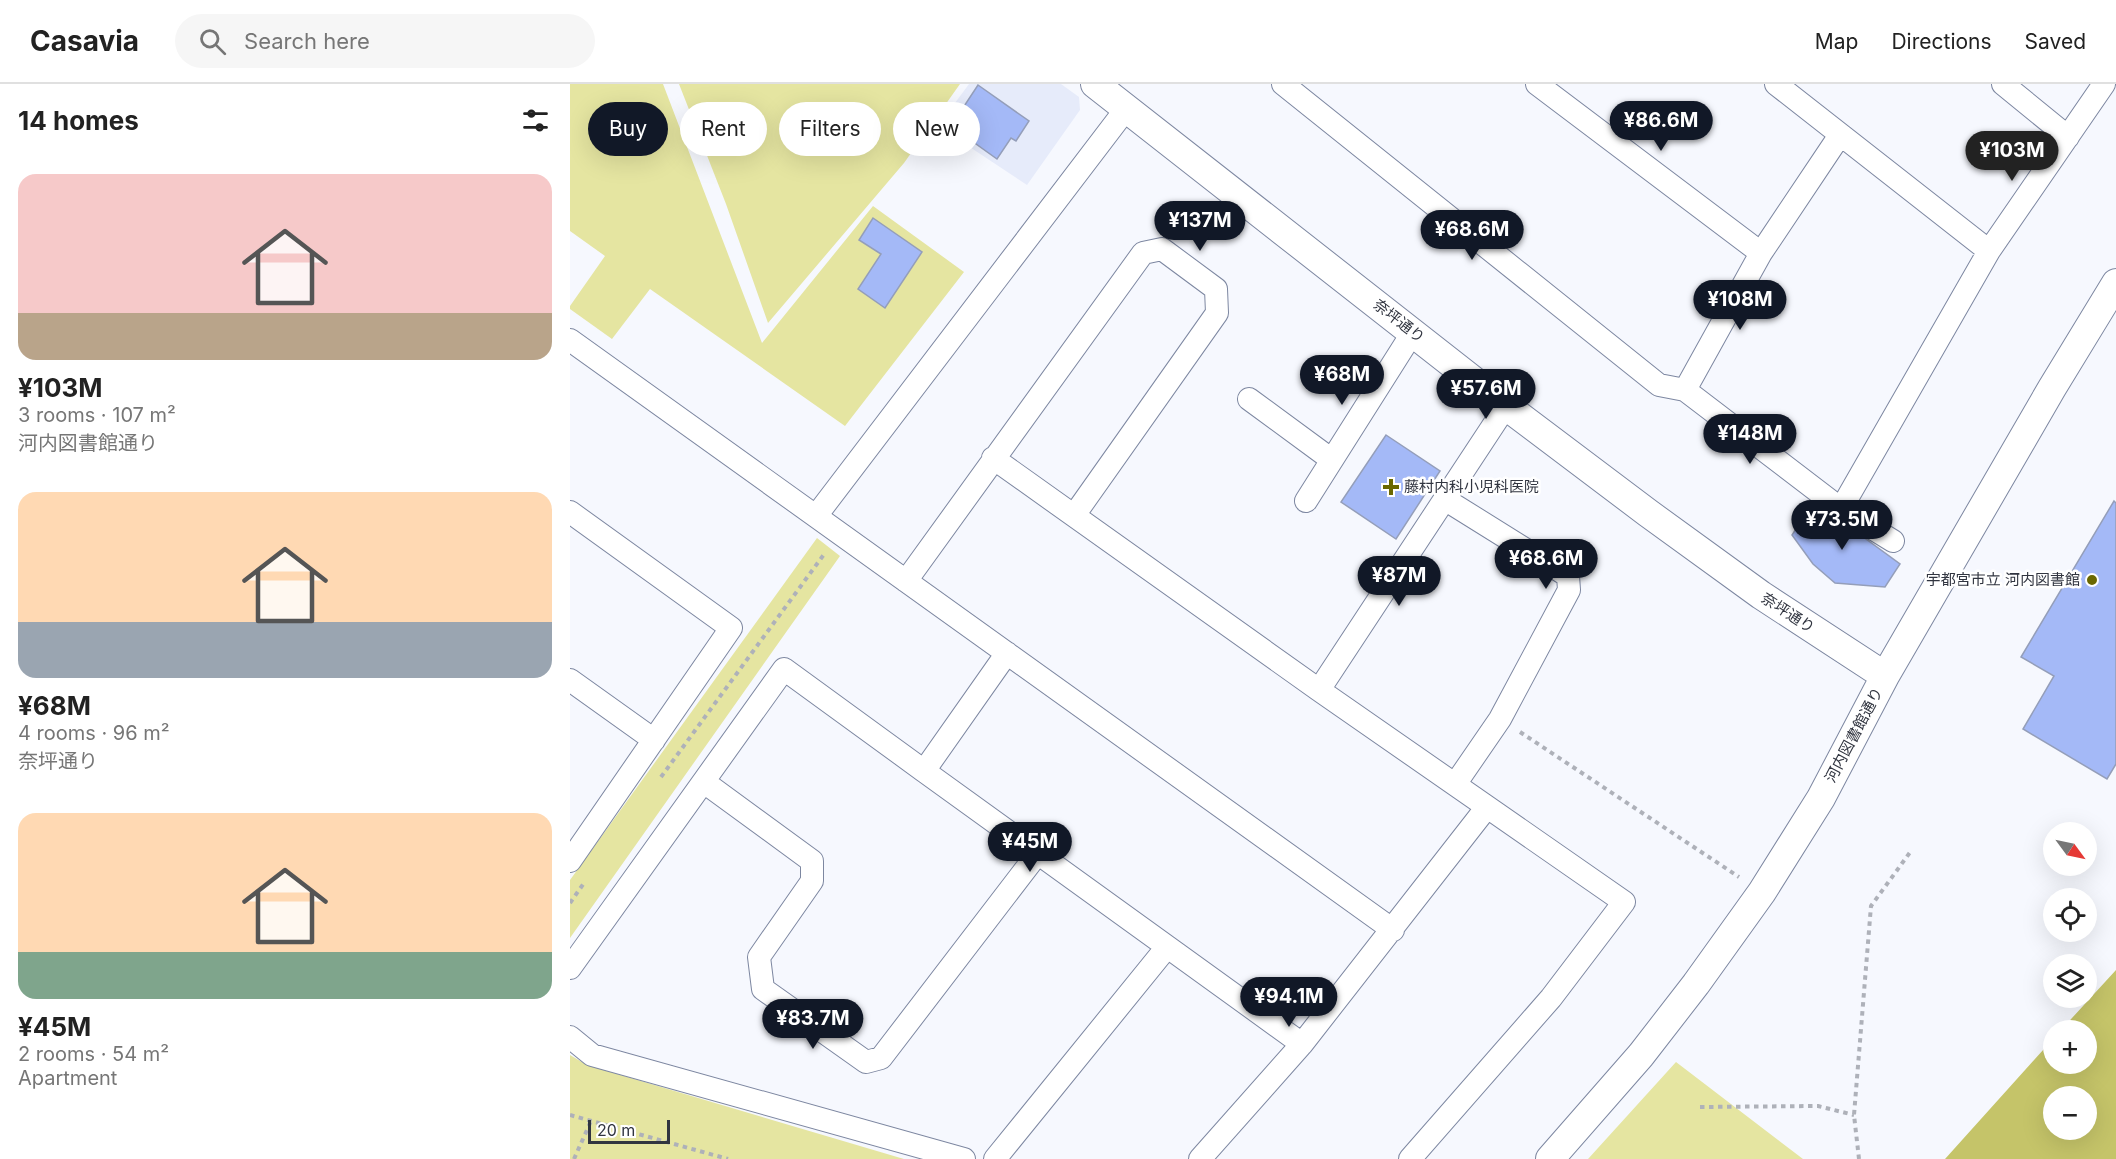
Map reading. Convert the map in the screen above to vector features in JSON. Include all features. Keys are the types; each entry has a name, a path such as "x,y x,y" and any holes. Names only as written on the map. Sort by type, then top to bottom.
{"street":[{"name":"奈坪通り","path":"1095,84 1506,406 1761,596 1885,676"},
{"path":"1283,84 1659,385 1684,390 1841,509 1893,541"},
{"path":"1537,84 1761,253"},
{"path":"1776,84 1989,251"},
{"path":"2003,84 2068,137"},
{"path":"1841,509 1989,251 2104,84"},
{"path":"816,516 1126,109"},
{"path":"1684,390 1761,253 1840,135"},
{"path":"906,581 1143,253 1162,249 1216,289 1217,313 1075,514"},
{"name":"河内図書館通り","path":"1550,1159 1641,1055 1696,984 1762,892 1821,798 1885,676 2052,388 2116,283"},
{"path":"1306,501 1413,332"},
{"path":"570,340 1393,930"},
{"path":"1249,399 1332,460"},
{"path":"1319,690 1506,406"},
{"path":"993,458 1075,514 1319,690 1456,783 1486,807 1624,902 1551,998 1410,1159"},
{"path":"1446,500 1568,576 1569,590 1500,719 1456,783"},
{"path":"570,512 731,628 654,740 573,851"},
{"path":"924,771 1007,653"},
{"path":"570,968 784,669 1302,1044"},
{"path":"570,680 654,740"},
{"path":"704,782 812,861 812,881 759,957 763,989 866,1062 881,1058 1038,853"},
{"path":"1212,1155 1393,930 1486,807"},
{"path":"995,1159 1167,947"},
{"path":"570,1037 592,1055 964,1159"}],"path":[{"path":"660,779 840,533"},
{"path":"1500,719 1762,892"},
{"path":"1859,1159 1854,1115 1871,906 1911,851"},
{"path":"570,903 591,874"},
{"path":"1700,1107 1818,1106 1854,1115"},
{"path":"570,1115 728,1159"},
{"path":"574,1159 591,1120"}],"shaded area":[{"path":"969,84 1061,84 1079,97 1080,110 1027,185 980,154 980,102 956,102"},
{"path":"2116,970 2116,1159 1945,1159 2043,1050 2043,1074 2097,1074 2097,1020 2070,1020 2081,1008 2097,1008 2097,991"}],"green space":[{"path":"570,84 663,84 680,128 680,156 691,156 762,343 873,206 964,272 845,426 650,289 612,339 570,309 605,256 570,231"},
{"path":"679,84 960,84 947,102 893,102 893,156 909,156 768,323 707,156 767,156 767,102 686,102"},
{"path":"817,538 840,556 570,938 570,880"},
{"path":"570,1055 587,1065 904,1159 570,1159"},
{"path":"1676,1062 1803,1159 1588,1159"}],"building":[{"path":"978,85 1029,121 1016,141 1011,138 997,159 980,147 980,102 967,102"},
{"path":"873,218 922,252 885,308 858,289 881,254 859,240"},
{"name":"藤村内科小児科医院","path":"1386,435 1440,471 1396,539 1341,502"},
{"path":"1814,501 1900,564 1885,587 1835,583 1813,564 1792,535"},
{"name":"宇都宮市立 河内図書館","path":"2114,501 2116,503 2116,764 2107,779 2023,729 2054,676 2021,657"}],"place":[{"name":"藤村内科小児科医院","path":"1391,487"},
{"name":"宇都宮市立 河内図書館","path":"2092,580"}]}
